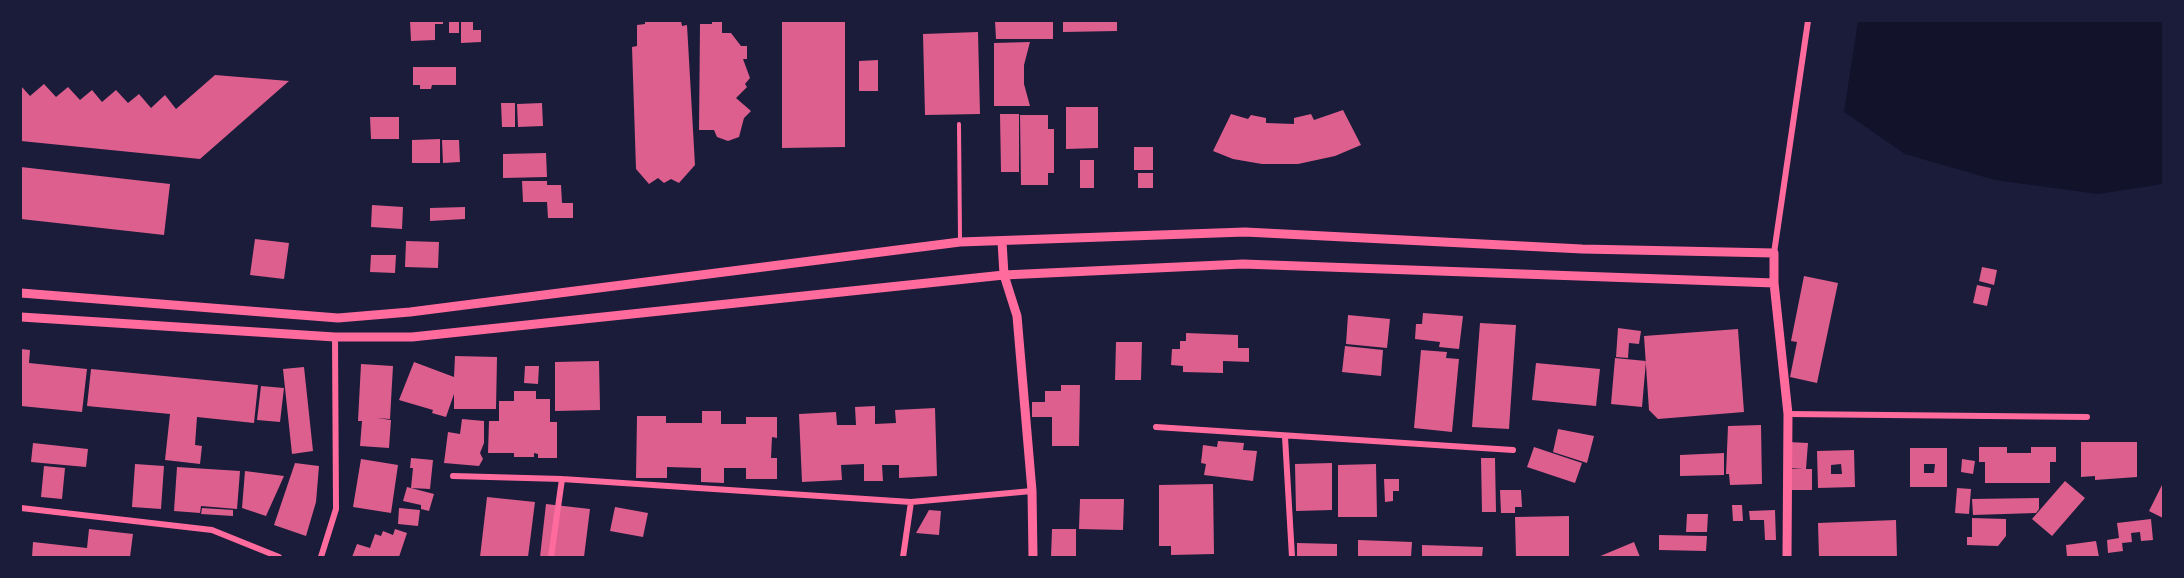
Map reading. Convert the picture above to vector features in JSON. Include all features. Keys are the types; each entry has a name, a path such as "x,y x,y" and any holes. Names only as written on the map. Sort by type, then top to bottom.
{"street":[{"path":"1787,557 1788,414 1774,283 1774,253 1808,21"},
{"path":"21,293 338,318 410,312 960,242 1245,231 1582,249 1774,253"},
{"path":"1002,241 1004,275 1017,316 1032,490 1033,557"},
{"path":"21,317 335,337 412,337 1004,275 1243,264 1774,283"},
{"path":"321,557 336,509 335,337 338,318"},
{"path":"1788,414 2087,417"},
{"path":"1156,428 1513,450"},
{"path":"1285,437 1292,557"},
{"path":"453,476 562,479 911,502 1032,490"},
{"path":"551,557 562,479"},
{"path":"903,557 911,502"},
{"path":"21,508 212,530 279,557"}],"lane":[{"path":"958,124 960,242"}],"shaded area":[{"path":"1858,21 2163,21 2163,184 2098,194 1995,180 1905,154 1844,112"}],"building":[{"path":"410,21 443,21 443,24 435,24 435,40 411,41"},
{"path":"449,21 459,21 459,33 449,33"},
{"path":"461,21 473,21 473,30 481,30 481,42 461,43"},
{"path":"645,21 681,21 682,26 687,25 695,165 679,183 671,179 664,183 658,178 649,184 636,169 632,47 637,46 637,25 645,24"},
{"path":"712,21 722,21 722,33 731,33 741,46 747,46 747,59 743,59 750,78 745,84 747,87 736,98 751,111 744,118 739,137 728,141 717,137 714,130 699,130 700,24 712,24"},
{"path":"782,21 845,21 845,147 782,148"},
{"path":"995,21 1053,21 1053,39 996,39"},
{"path":"1063,21 1117,21 1117,31 1063,32"},
{"path":"978,32 980,114 925,115 923,34"},
{"path":"1030,42 1024,65 1024,84 1030,106 994,106 994,43"},
{"path":"878,60 878,91 859,91 859,61"},
{"path":"413,67 456,67 456,85 432,85 431,89 420,89 420,85 413,85"},
{"path":"215,75 289,81 200,159 21,141 21,86 30,96 44,84 56,97 68,87 80,100 92,90 102,102 116,90 128,103 139,94 151,108 165,95 176,109"},
{"path":"501,103 515,103 515,127 502,127"},
{"path":"542,103 543,126 518,127 517,104"},
{"path":"1066,107 1098,107 1098,148 1066,149"},
{"path":"1343,110 1361,145 1335,156 1298,164 1262,164 1233,159 1213,151 1231,114 1248,119 1251,115 1266,118 1266,123 1294,124 1294,118 1311,114 1314,120"},
{"path":"1000,114 1019,114 1019,172 1001,172"},
{"path":"1020,115 1048,115 1048,129 1054,129 1054,173 1048,173 1048,185 1021,185"},
{"path":"370,117 399,117 399,139 371,139"},
{"path":"440,139 440,163 412,163 412,140"},
{"path":"442,140 459,140 460,162 443,163"},
{"path":"1134,147 1153,147 1153,170 1134,170"},
{"path":"546,153 547,177 503,178 503,154"},
{"path":"1080,160 1094,160 1094,188 1080,188"},
{"path":"21,167 170,184 164,235 21,219"},
{"path":"1138,173 1153,173 1153,188 1138,188"},
{"path":"522,181 547,181 547,185 561,185 562,203 573,203 573,218 548,218 547,202 523,202"},
{"path":"372,205 403,207 402,229 371,227"},
{"path":"465,207 465,219 430,221 430,208"},
{"path":"255,239 289,243 284,279 250,275"},
{"path":"406,241 439,242 438,268 405,267"},
{"path":"371,255 396,255 395,273 370,272"},
{"path":"1982,267 1997,270 1994,285 1979,281"},
{"path":"1804,276 1838,283 1817,383 1790,377 1797,342 1791,341"},
{"path":"1977,285 1991,288 1987,306 1973,303"},
{"path":"1423,313 1463,316 1459,349 1439,347 1440,342 1415,339 1416,324 1422,324"},
{"path":"1348,315 1390,319 1387,348 1346,344"},
{"path":"1480,323 1516,325 1509,429 1472,427"},
{"path":"1618,328 1641,331 1639,344 1629,343 1628,358 1616,357"},
{"path":"1738,329 1744,412 1658,419 1649,410 1644,336"},
{"path":"1186,333 1238,335 1238,348 1249,348 1249,362 1223,361 1223,373 1183,372 1183,366 1171,365 1172,349 1180,349 1180,341 1186,341"},
{"path":"1116,342 1142,342 1141,380 1115,380"},
{"path":"1345,346 1383,350 1381,376 1342,372"},
{"path":"21,349 30,350 29,363 87,369 82,412 21,406"},
{"path":"1421,350 1447,352 1446,358 1459,359 1452,432 1414,428"},
{"path":"455,356 497,357 496,409 454,409 454,394 446,417 432,413 433,410 399,400 414,362 454,377"},
{"path":"1615,358 1646,361 1642,407 1611,404"},
{"path":"599,361 600,410 555,411 555,362"},
{"path":"1536,363 1600,369 1596,406 1532,400"},
{"path":"361,364 393,366 390,419 377,418 391,420 389,448 360,446 362,421 358,421"},
{"path":"525,366 539,366 538,384 524,383"},
{"path":"304,367 313,451 292,454 283,369"},
{"path":"91,369 258,385 254,423 197,417 195,445 202,446 200,464 165,460 170,414 87,406"},
{"path":"1061,385 1080,385 1079,446 1052,446 1052,417 1032,417 1032,402 1045,402 1045,391 1061,391"},
{"path":"261,386 284,388 280,422 257,420"},
{"path":"514,391 536,391 536,399 550,399 550,422 557,422 557,458 538,458 538,454 534,453 534,457 514,457 514,453 488,453 489,421 499,421 499,401 514,401"},
{"path":"875,406 875,424 896,423 895,410 935,408 937,476 899,478 899,465 882,465 883,481 864,481 864,464 841,465 842,480 802,482 799,414 836,412 837,425 856,425 855,407"},
{"path":"702,411 721,411 721,424 746,424 746,417 777,417 777,438 772,437 771,458 777,458 777,479 746,479 746,468 724,468 724,483 701,482 701,468 667,467 667,478 636,478 637,416 666,416 666,423 702,423"},
{"path":"462,419 484,421 484,443 480,453 483,459 479,466 444,463 448,432 460,434"},
{"path":"1761,425 1762,484 1730,485 1729,474 1726,474 1728,426"},
{"path":"1558,429 1594,436 1587,463 1553,452"},
{"path":"1218,441 1244,443 1243,450 1257,451 1253,481 1204,475 1206,464 1201,463 1203,445 1217,447"},
{"path":"1789,442 1808,443 1806,469 1812,469 1812,490 1791,490 1791,469 1803,469 1788,468"},
{"path":"2081,442 2137,442 2137,477 2095,480 2095,476 2081,477"},
{"path":"33,443 88,449 86,467 31,462"},
{"path":"1534,447 1582,463 1575,483 1527,467"},
{"path":"1979,447 2007,447 2007,453 2031,453 2031,447 2056,447 2056,462 2050,462 2050,483 1985,483 1985,462 1979,462"},
{"path":"1910,448 1947,448 1947,487 1910,487","holes":["1924,464 1935,464 1934,473 1924,473"]},
{"path":"1854,450 1855,487 1818,488 1817,451","holes":["1841,464 1842,474 1831,474 1831,465"]},
{"path":"1724,453 1724,475 1680,476 1680,455"},
{"path":"411,458 433,460 430,489 411,488 413,468 410,468"},
{"path":"1481,458 1495,458 1496,512 1482,512"},
{"path":"361,459 398,465 391,513 353,507"},
{"path":"1962,459 1975,461 1973,474 1961,472"},
{"path":"295,463 319,466 316,502 306,536 274,525"},
{"path":"1332,463 1332,510 1296,511 1295,464"},
{"path":"135,464 164,466 161,509 132,507"},
{"path":"1376,464 1377,517 1338,517 1338,465"},
{"path":"44,466 65,468 62,499 41,497"},
{"path":"177,467 240,471 237,509 201,506 200,513 174,511"},
{"path":"245,471 284,476 266,516 242,508"},
{"path":"1384,479 1399,479 1399,491 1393,491 1393,501 1385,502"},
{"path":"2065,481 2085,498 2052,536 2032,519"},
{"path":"2163,483 2163,518 2149,511"},
{"path":"1213,484 1214,554 1171,555 1171,546 1159,546 1159,485"},
{"path":"407,487 434,494 429,511 421,509 421,505 403,501"},
{"path":"1957,488 1971,489 1969,514 1955,513"},
{"path":"1500,490 1521,490 1522,507 1515,507 1515,513 1501,513"},
{"path":"487,497 535,502 528,557 480,557"},
{"path":"2039,498 2039,509 2036,513 1973,515 1972,499"},
{"path":"1080,499 1124,499 1123,530 1079,529"},
{"path":"546,504 590,509 584,557 540,557"},
{"path":"1732,505 1742,505 1743,521 1733,521"},
{"path":"615,507 648,513 643,537 610,531"},
{"path":"202,508 233,510 233,516 201,514"},
{"path":"399,508 420,510 418,526 398,524"},
{"path":"929,510 941,511 939,535 916,533"},
{"path":"1775,510 1776,540 1765,540 1764,520 1750,520 1749,511"},
{"path":"1687,514 1708,514 1707,532 1686,532"},
{"path":"1569,516 1569,557 1516,557 1515,517"},
{"path":"1972,518 2006,519 2006,536 1998,546 1967,545 1967,537 1972,537"},
{"path":"2151,519 2153,540 2141,541 2140,532 2131,533 2132,542 2122,543 2123,551 2108,553 2107,540 2119,538 2117,523"},
{"path":"1896,520 1897,557 1819,557 1818,523"},
{"path":"89,529 133,534 130,557 32,557 33,542 87,548"},
{"path":"395,529 407,533 399,557 352,557 357,544 370,548 375,534 381,536 383,531 393,535"},
{"path":"1052,529 1076,529 1076,557 1051,557"},
{"path":"1659,535 1707,536 1706,551 1659,550"},
{"path":"1358,540 1412,542 1411,557 1358,557"},
{"path":"2096,541 2099,557 2067,557 2066,545"},
{"path":"1634,542 1640,557 1598,557"},
{"path":"1297,543 1337,544 1337,557 1297,557"},
{"path":"1422,545 1483,547 1482,557 1422,557"}]}
